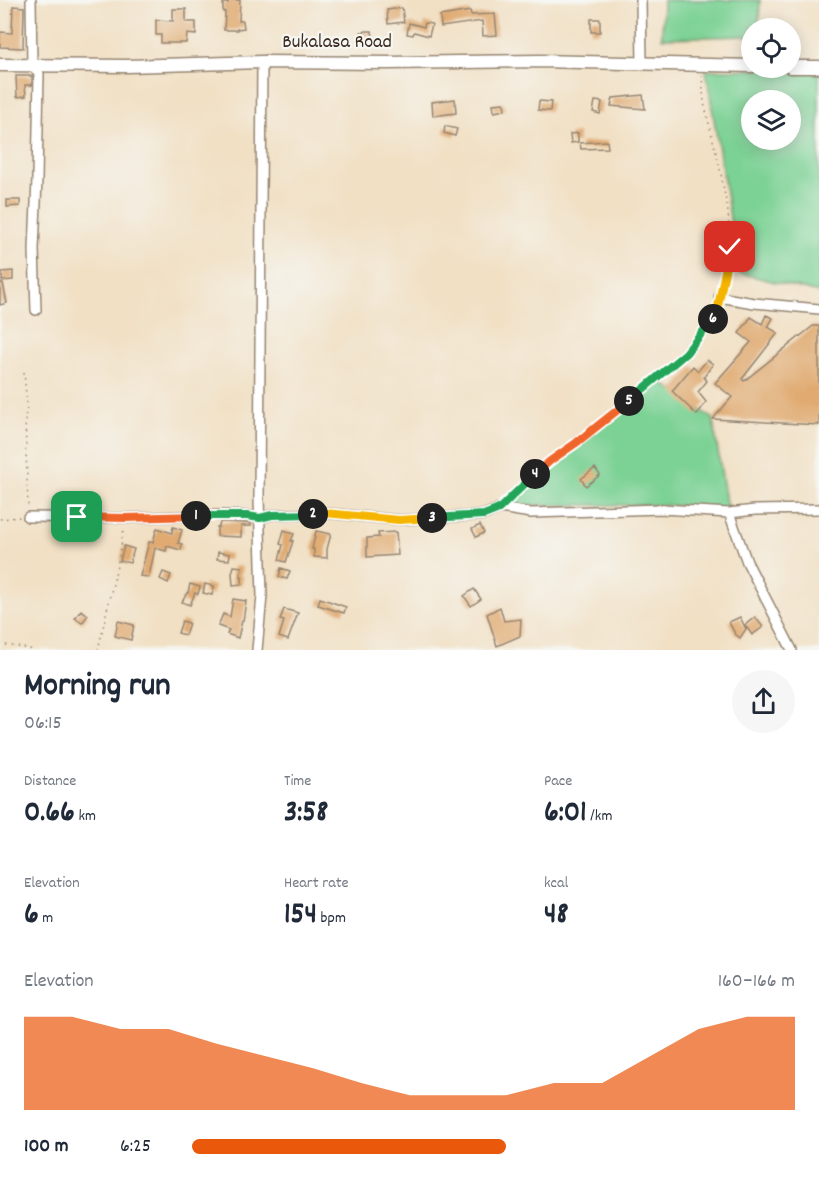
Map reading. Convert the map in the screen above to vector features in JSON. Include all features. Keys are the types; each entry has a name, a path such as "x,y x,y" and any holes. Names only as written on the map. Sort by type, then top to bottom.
{"street":[{"path":"32,0 32,65 39,74 38,180 34,249 36,310"},
{"path":"641,0 642,64"},
{"name":"Bukalasa Road","path":"0,64 127,66 262,62 539,61 741,66"},
{"path":"256,650 262,596 259,498 259,320 262,62"},
{"path":"801,67 819,67"},
{"path":"719,297 819,309"},
{"path":"28,517 126,518 219,515 260,518 272,515 325,513 399,520 484,515 499,509 531,513 663,508 729,513 755,510 819,510"},
{"path":"729,513 747,562 792,650"}],"path":[{"path":"499,509 550,461 576,443 686,353 716,316 730,247 728,212 704,103 702,79 704,65"},
{"path":"0,519 28,517 25,418 27,406 24,372"},
{"path":"98,650 126,518"},
{"path":"0,644 35,650"}],"green space":[{"path":"663,0 760,0 759,18 741,18 741,36 662,38"},
{"path":"801,69 819,69 819,293 739,273 706,70 741,70 741,78 801,78"},
{"path":"658,380 713,419 727,509 663,505 500,505"}],"building":[{"path":"228,0 240,0 239,21 243,21 244,28 224,30 223,3 228,3"},
{"path":"13,6 24,7 23,48 0,47 0,32 12,33"},
{"path":"402,8 404,22 388,24 387,10"},
{"path":"173,9 186,9 186,22 196,22 196,35 187,34 186,43 161,43 161,35 156,35 156,20 173,21"},
{"path":"470,11 471,15 495,14 497,35 483,36 482,21 441,27 440,16"},
{"path":"591,19 600,19 600,32 591,32"},
{"path":"409,23 424,27 425,23 432,24 429,36 414,32 413,35 407,34"},
{"path":"372,31 373,38 363,39 361,32"},
{"path":"16,76 32,76 32,85 25,85 26,96 17,97"},
{"path":"643,95 645,109 611,106 613,98"},
{"path":"455,99 456,113 433,116 432,102"},
{"path":"539,101 551,102 550,111 538,110"},
{"path":"595,101 602,102 600,114 593,112"},
{"path":"504,103 505,110 494,112 493,104"},
{"path":"445,126 457,129 455,136 444,133"},
{"path":"578,133 578,142 571,143 570,134"},
{"path":"607,141 608,148 581,149 580,143"},
{"path":"7,200 20,200 20,206 7,207"},
{"path":"13,271 13,280 2,281 2,272"},
{"path":"0,283 3,283 7,303 0,305"},
{"path":"766,315 773,318 768,327 778,333 742,379 744,381 813,326 819,326 819,425 713,419 732,397 715,383 751,342 739,333 751,317 762,324"},
{"path":"707,360 713,364 704,377 707,381 698,392 706,402 697,415 672,391 693,366 698,371"},
{"path":"595,468 600,475 586,486 581,479"},
{"path":"220,522 251,523 251,526 241,526 241,537 217,536 217,527"},
{"path":"480,525 484,533 476,537 472,529"},
{"path":"173,527 182,530 178,543 182,544 181,550 167,546 166,551 155,548 149,577 140,576 149,542 153,542 157,528 172,533"},
{"path":"284,530 294,534 286,562 279,560"},
{"path":"316,531 331,534 327,558 314,557 314,549 312,549"},
{"path":"396,532 398,555 367,557 367,538 379,537 378,533"},
{"path":"124,546 134,549 130,563 120,561"},
{"path":"218,552 230,554 229,560 217,559"},
{"path":"234,566 242,567 240,576 242,576 242,584 233,585"},
{"path":"281,568 290,571 287,579 279,577"},
{"path":"163,572 171,575 168,583 160,579"},
{"path":"190,584 200,587 190,605 182,602 188,593"},
{"path":"205,584 214,586 212,595 203,593"},
{"path":"474,589 481,599 471,606 464,596"},
{"path":"320,598 346,607 344,613 318,605"},
{"path":"233,599 246,601 238,638 227,634 229,630 218,626 223,614 230,617"},
{"path":"500,607 504,621 521,619 520,636 497,646 487,614"},
{"path":"284,609 298,613 288,640 279,637 284,621 280,620"},
{"path":"81,610 88,615 82,623 75,618"},
{"path":"740,617 746,629 740,638 735,634 729,622"},
{"path":"755,617 763,627 752,635 745,625"},
{"path":"118,621 134,625 131,640 115,636"},
{"path":"182,621 189,623 185,635 178,633"}],"route":[{"path":"77,517 219,515 260,518 272,515 325,513 399,520 484,515 499,509 550,461 576,443 686,353 716,316 730,247"}]}
